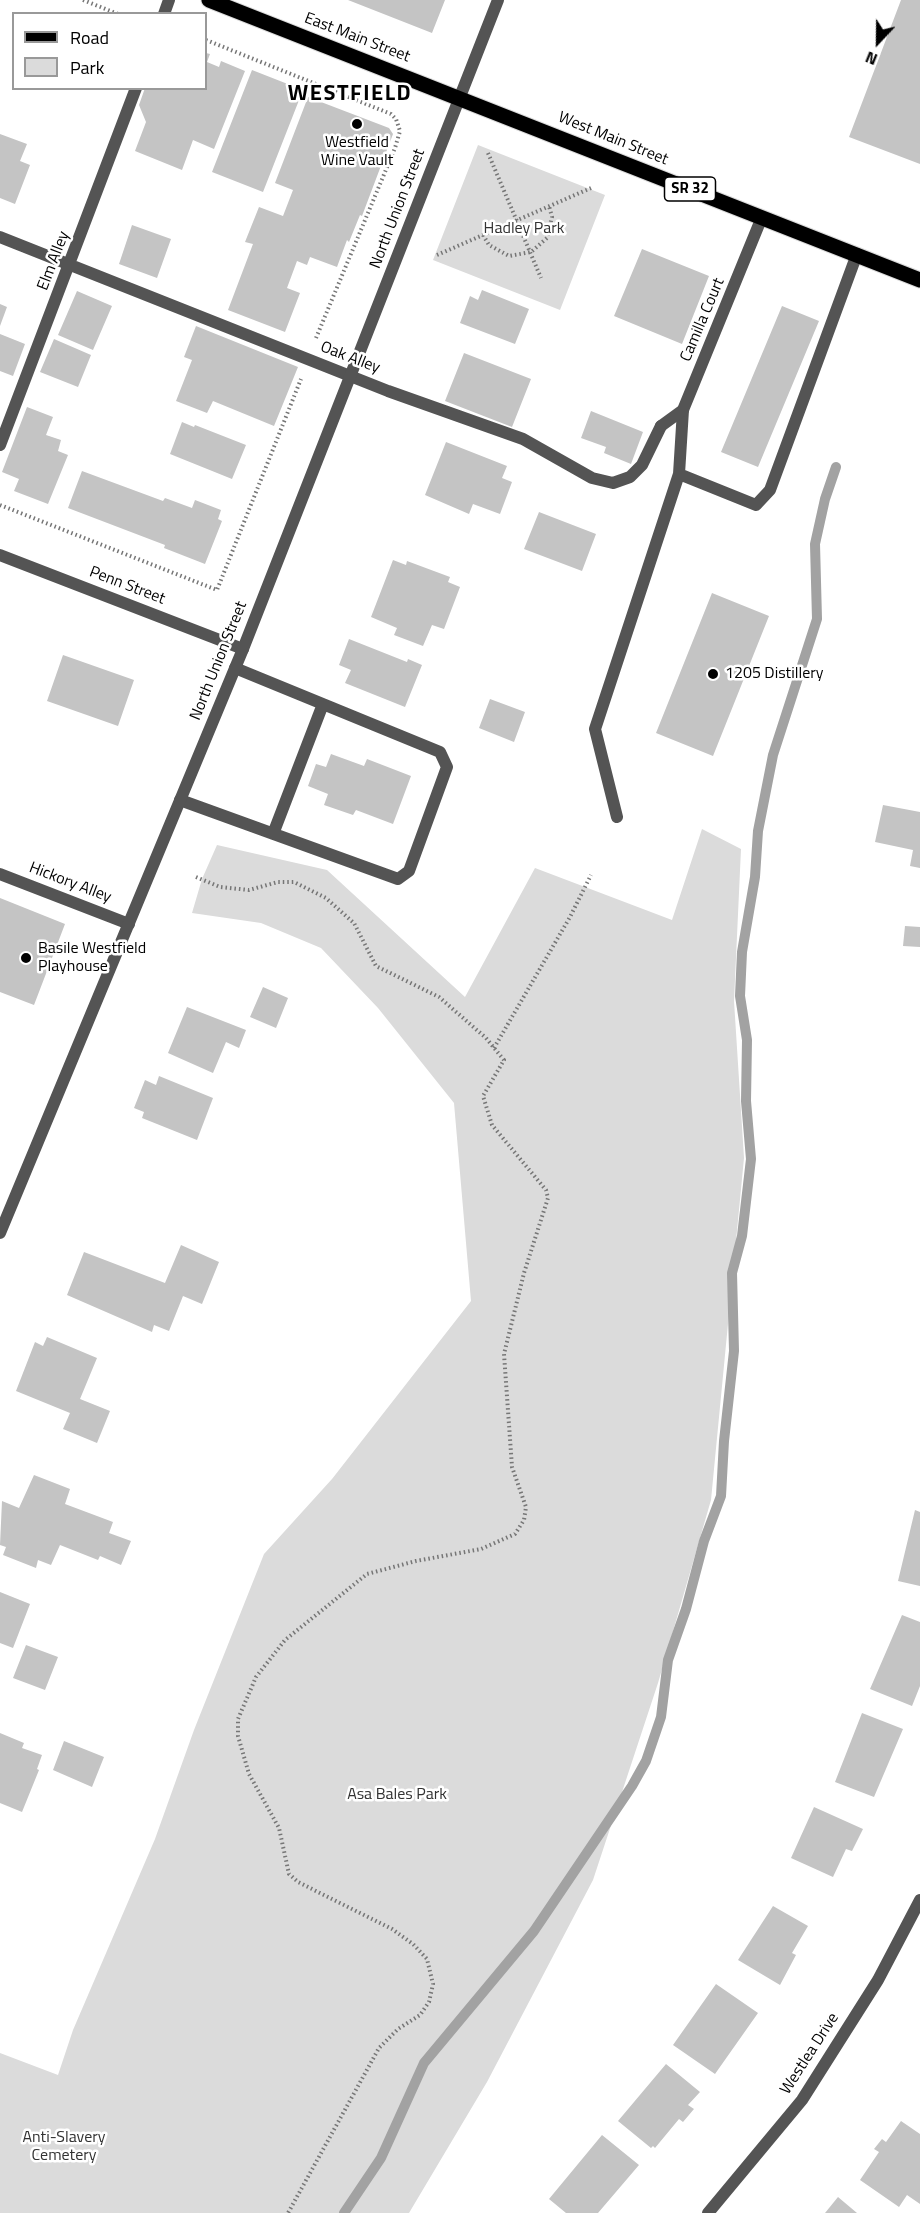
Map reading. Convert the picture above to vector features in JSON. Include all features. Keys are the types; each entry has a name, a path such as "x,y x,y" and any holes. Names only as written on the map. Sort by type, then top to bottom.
{"main road":[{"name":"East Main Street","path":"209,0 459,97"},
{"name":"West Main Street","path":"459,97 920,279"}],"street":[{"name":"North Union Street","path":"0,1233 243,649 498,0"},
{"name":"Elm Alley","path":"0,445 135,90"},
{"name":"Camilla Court","path":"683,410 762,217"},
{"name":"Oak Alley","path":"0,237 350,376 523,439 592,478 613,483 630,477 642,465 661,426 683,410"},
{"path":"680,474 756,505 770,490 857,254"},
{"path":"617,817 595,729 680,474 683,410"},
{"name":"Penn Street","path":"0,555 243,649"},
{"path":"180,800 398,879 409,871 447,767 440,752 235,668"},
{"path":"273,834 324,704"},
{"name":"Hickory Alley","path":"0,874 129,924"},
{"name":"Westlea Drive","path":"708,2213 802,2100 878,1980 920,1900"}],"path":[{"path":"83,0 113,12"},
{"path":"488,153 541,278"},
{"path":"436,255 591,188"},
{"path":"483,235 489,245 509,256 531,252 547,238 552,217 549,206"},
{"path":"494,1048 570,917 591,874"},
{"path":"196,877 220,887 249,890 278,882 294,882 326,897 354,923 376,966 439,997 504,1060 483,1096 492,1125 546,1190 548,1198 524,1273 504,1354 512,1467 526,1507 524,1520 515,1534 481,1550 416,1561 367,1574 285,1641 256,1677 238,1719 238,1736 249,1774 279,1828 290,1874 298,1882 392,1929 413,1944 427,1959 433,1984 429,2002 420,2015 398,2029 379,2048 288,2213"}],"green space":[{"name":"Hadley Park","path":"478,145 605,195 560,310 433,260"},
{"name":"Asa Bales Park","path":"702,829 741,849 734,1001 744,1158 711,1500 658,1683 593,1880 487,2082 409,2213 0,2213 0,2053 58,2075 73,2030 155,1839 194,1730 264,1554 332,1479 471,1301 454,1103 378,1008 321,948 261,923 192,913 202,879 217,845 327,870 465,997 535,868 672,920"}],"building":[{"path":"348,0 445,0 432,33"},
{"path":"901,0 920,0 920,164 849,137"},
{"path":"221,61 245,71 214,149 193,140 182,170 135,151 146,122 139,105 144,90 207,90 207,62 219,67"},
{"path":"252,70 303,90 263,192 212,172"},
{"path":"308,97 389,128 393,134 362,216 360,215 349,242 347,240 337,267 310,257 307,265 297,261 287,288 300,293 285,332 228,310 253,244 245,242 259,207 283,216 293,190 275,183"},
{"path":"0,134 27,144 20,161 30,165 15,204 0,198"},
{"path":"132,225 171,239 157,278 119,264"},
{"path":"642,249 709,276 682,344 614,316"},
{"path":"482,290 529,309 515,344 460,323 470,296 478,300"},
{"path":"77,291 112,306 93,350 58,335"},
{"path":"0,304 7,307 0,326"},
{"path":"782,306 819,321 758,467 721,452"},
{"path":"196,326 298,367 274,426 213,401 207,413 176,401 192,360 184,357"},
{"path":"0,334 25,344 13,376 0,371"},
{"path":"54,339 91,355 78,387 40,372"},
{"path":"464,353 531,379 512,427 445,401"},
{"path":"27,407 53,417 46,435 61,440 58,451 68,455 48,504 14,491 19,479 2,472"},
{"path":"591,411 643,432 631,464 604,453 606,447 581,438"},
{"path":"182,422 246,445 232,479 170,454"},
{"path":"446,442 507,466 502,478 512,482 500,514 473,504 469,514 425,495"},
{"path":"82,471 163,501 165,498 192,508 195,500 221,510 218,519 222,521 205,564 164,548 165,545 68,508"},
{"path":"539,512 596,534 582,571 524,549"},
{"path":"393,560 406,565 407,561 450,577 448,582 460,587 444,629 432,625 423,646 394,635 397,628 371,617"},
{"name":"1205 Distillery","path":"712,593 769,616 713,756 656,733"},
{"path":"349,639 407,662 408,659 422,665 405,707 345,683 351,670 339,665"},
{"path":"63,655 134,680 118,726 47,701"},
{"path":"490,699 525,712 514,742 479,728"},
{"path":"331,754 364,766 367,759 411,776 393,824 356,810 353,815 324,805 328,794 308,786 316,764 326,767"},
{"path":"883,805 920,812 920,868 910,866 913,850 875,842"},
{"name":"Basile Westfield Playhouse","path":"0,898 65,924 34,1005 0,992"},
{"path":"905,926 920,927 920,947 903,946"},
{"path":"263,987 288,998 276,1028 250,1017"},
{"path":"187,1007 246,1030 239,1048 226,1042 213,1073 168,1053"},
{"path":"159,1076 213,1098 197,1140 142,1118 144,1112 134,1108 145,1080 156,1085"},
{"path":"181,1245 219,1262 202,1304 183,1296 169,1331 154,1325 152,1332 67,1295 84,1252 165,1283"},
{"path":"47,1337 97,1358 80,1399 110,1411 97,1443 63,1429 70,1413 16,1391 35,1342 43,1346"},
{"path":"34,1475 70,1489 65,1504 113,1522 109,1533 131,1541 121,1565 100,1556 98,1560 60,1545 51,1565 38,1560 36,1568 3,1555 6,1547 0,1545 2,1501 19,1508"},
{"path":"915,1510 920,1512 920,1586 898,1581"},
{"path":"0,1592 30,1604 13,1648 0,1643"},
{"path":"902,1615 920,1622 920,1686 912,1706 870,1689"},
{"path":"26,1645 58,1657 45,1690 13,1678"},
{"path":"862,1713 903,1729 874,1797 835,1782"},
{"path":"0,1733 24,1743 22,1748 42,1755 37,1769 39,1770 22,1812 0,1803"},
{"path":"64,1741 104,1757 92,1787 53,1770"},
{"path":"814,1807 863,1829 852,1851 846,1849 833,1877 791,1858"},
{"path":"773,1906 808,1926 792,1953 796,1955 780,1985 738,1960"},
{"path":"716,1984 758,2013 715,2074 673,2045"},
{"path":"666,2064 700,2092 688,2105 694,2109 683,2122 679,2119 655,2148 653,2146 651,2148 618,2121"},
{"path":"901,2121 920,2134 920,2204 907,2195 899,2207 860,2180 879,2152 874,2149 882,2139 886,2142"},
{"path":"602,2135 639,2165 598,2213 566,2213 549,2199"},
{"path":"838,2197 857,2213 825,2213"}],"waterway":[{"path":"344,2213 381,2158 424,2063 534,1931 632,1786 646,1761 661,1717 668,1660 686,1609 704,1541 721,1496 724,1441 734,1351 732,1273 742,1236 751,1159 746,1101 747,1040 740,996 742,952 755,877 758,831 773,755 817,619 815,544 825,499 836,467"}],"place":[{"name":"Westfield Wine Vault","path":"357,124"},
{"name":"1205 Distillery","path":"713,674"},
{"name":"Basile Westfield Playhouse","path":"26,958"}],"district":[{"name":"WESTFIELD","path":"350,95"}],"park label":[{"name":"Anti-Slavery Cemetery","path":"64,2147"}]}
